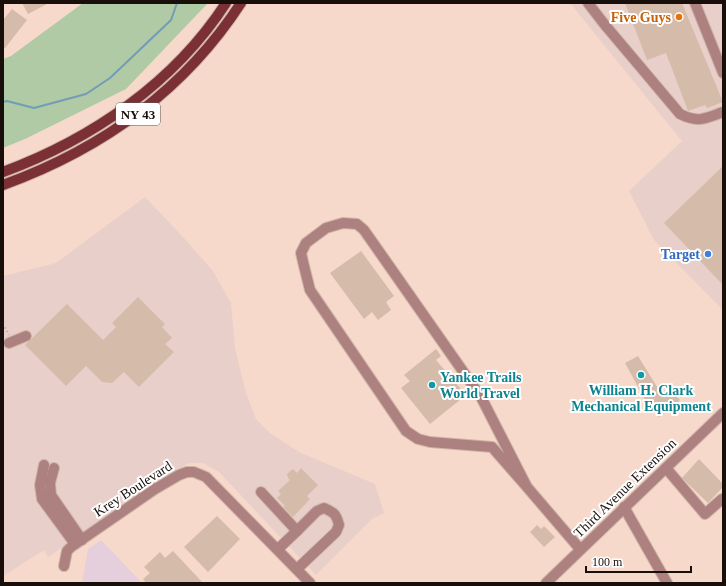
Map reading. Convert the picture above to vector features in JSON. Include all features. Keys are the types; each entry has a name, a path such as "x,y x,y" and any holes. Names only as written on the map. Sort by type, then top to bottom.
{"main road":[{"name":"NY 43","path":"3,172 56,150 90,131 141,96 178,62 210,25 226,3"},
{"name":"NY 43","path":"3,185 67,158 108,135 134,117 169,89 188,71 221,32 241,3"}],"street":[{"path":"588,3 680,114 690,119 703,120 723,112"},
{"path":"695,3 723,73"},
{"path":"527,487 481,397 364,230 357,224 342,223 326,228 313,237 306,244 302,253 310,290 406,431 418,439 430,442 492,447 580,550"},
{"path":"9,343 26,336"},
{"name":"Third Avenue Extension","path":"546,583 723,413"},
{"path":"49,466 51,495 78,542"},
{"path":"666,468 705,514 722,499 723,500"},
{"name":"Krey Boulevard","path":"64,566 67,551 78,542 155,489 179,475 187,472 194,472 206,477 310,583"},
{"path":"261,492 297,531"},
{"path":"278,549 317,511 324,508 333,512 337,516 339,525 336,532 297,569"},
{"path":"624,508 667,583"}],"shaded area":[{"path":"570,3 723,3 723,310 654,240 629,191 682,141"},
{"path":"145,197 213,271 231,303 235,348 246,393 256,419 270,433 299,452 375,484 384,513 372,519 316,575 219,472 203,463 189,463 48,557 44,550 3,576 3,276 56,263"},
{"path":"101,540 142,583 82,583 88,549"}],"green space":[{"path":"83,3 208,3 126,89 25,139 3,148 3,59 11,56"}],"building":[{"path":"22,3 49,3 28,14"},
{"path":"625,3 682,3 723,102 707,108 705,105 688,111 666,53 647,60"},
{"path":"12,9 27,20 5,48 3,47 3,20"},
{"name":"Target","path":"723,166 723,285 664,223"},
{"path":"361,251 394,296 386,302 391,310 378,320 372,312 364,319 330,273"},
{"path":"138,297 165,324 162,327 172,338 165,344 174,352 139,387 124,372 112,383 102,382 86,366 66,386 25,345 67,304 103,340 116,327 112,323"},
{"name":"Yankee Trails World Travel","path":"436,349 441,356 436,360 466,395 430,424 401,388 410,381 404,375"},
{"name":"William H. Clark Mechanical Equipment","path":"638,356 662,395 669,388 680,400 659,417 648,405 625,363"},
{"path":"699,459 723,484 723,487 708,503 682,478"},
{"path":"301,468 318,485 307,496 310,499 293,517 283,507 285,506 277,498 281,494 278,491 290,480 287,474 293,469 297,473"},
{"path":"217,516 240,539 208,572 184,547"},
{"path":"537,525 541,529 544,526 555,537 544,547 530,532"},
{"path":"173,551 203,583 146,583 143,579 150,573 144,567 160,552 165,558"}],"waterway":[{"path":"3,102 7,101 34,108 86,94 110,78 171,20 177,3"}],"place":[{"name":"Five Guys","path":"679,17"},
{"name":"Target","path":"708,254"},
{"name":"William H. Clark Mechanical Equipment","path":"641,375"},
{"name":"Yankee Trails World Travel","path":"432,385"}]}
